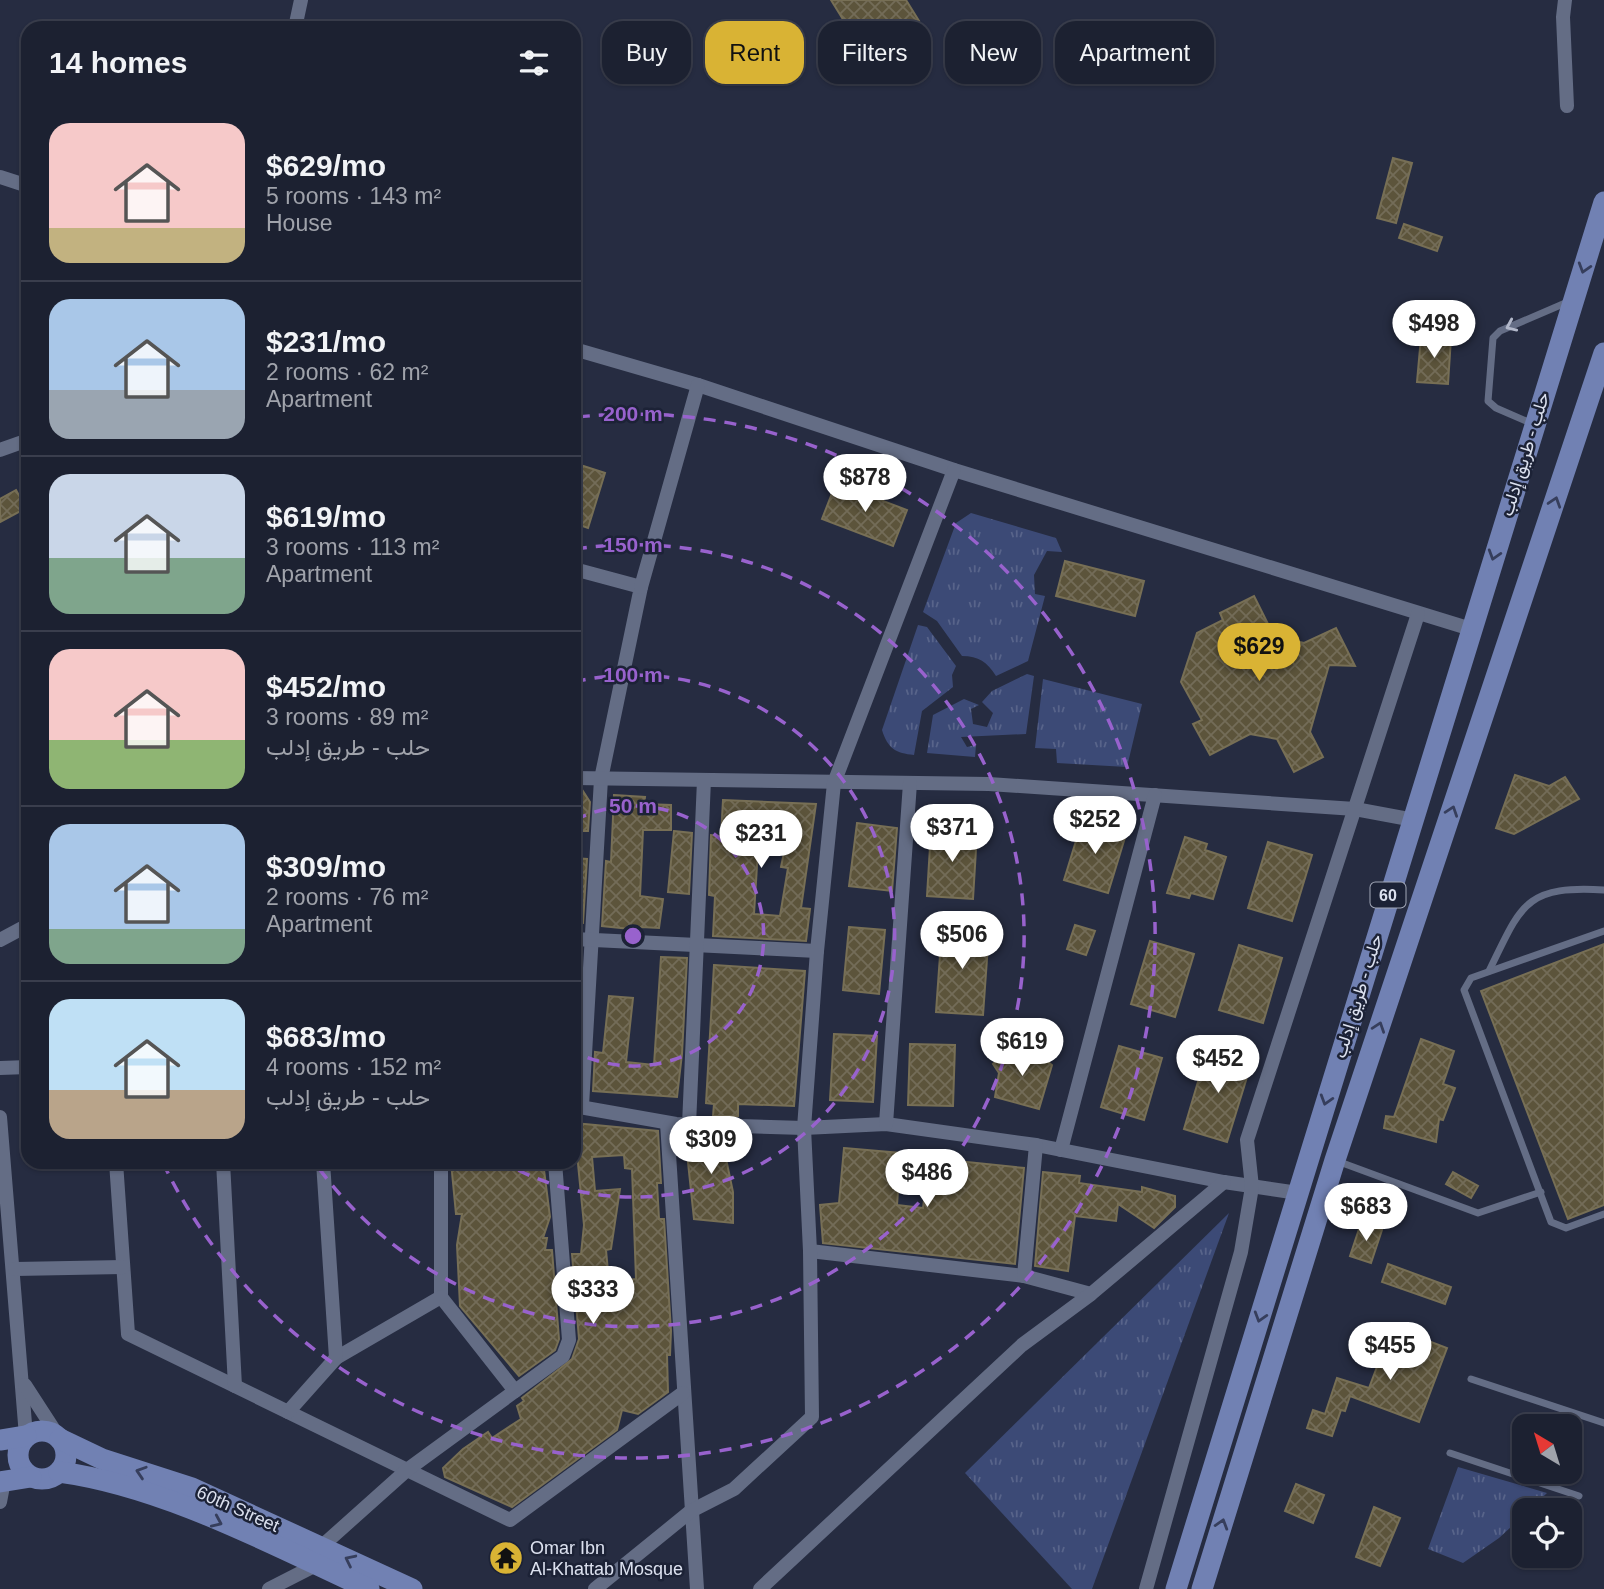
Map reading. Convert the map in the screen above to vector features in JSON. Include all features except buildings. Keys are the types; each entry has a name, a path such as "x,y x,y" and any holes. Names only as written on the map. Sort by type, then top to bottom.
{"main road":[{"name":"حلب - طريق إدلب","path":"1176,1589 1432,768 1533,424 1603,208"},
{"name":"حلب - طريق إدلب","path":"1202,1589 1335,1160 1604,353"},
{"path":"1432,768 1464,778"},
{"path":"0,1440 44,1431 60,1439 66,1456 59,1472 51,1478 30,1477 1,1489"},
{"path":"26,1436 17,1453 23,1471 30,1477"},
{"name":"60th Street","path":"60,1439 102,1459 192,1488 319,1555 369,1589"},
{"name":"60th Street","path":"59,1472 94,1477 157,1495 412,1589"}],"street":[{"path":"296,21 301,0"},
{"path":"1565,0 1563,17 1567,106"},
{"path":"0,177 21,184"},
{"path":"581,351 698,385 954,470 1471,629"},
{"path":"581,1071 592,941 601,779 641,587 698,385"},
{"path":"0,450 21,442"},
{"path":"595,1589 691,1511 734,1489 812,1417 810,1251 804,1128 817,951 834,783 954,470"},
{"path":"581,571 641,587"},
{"path":"1146,1589 1241,1252 1252,1186 1247,1140 1418,614"},
{"path":"581,778 989,784 1356,809 1414,821"},
{"path":"689,1125 704,780"},
{"path":"886,1124 909,783"},
{"path":"1061,1150 1155,795"},
{"path":"0,940 21,929"},
{"path":"581,940 817,951"},
{"path":"0,1068 21,1068"},
{"path":"581,1107 689,1125 804,1128 886,1124 1036,1145 1224,1182 1298,1193"},
{"path":"0,1117 15,1269 26,1436"},
{"path":"667,1123 697,1589"},
{"path":"1024,1276 1036,1145"},
{"path":"116,1169 128,1334 510,1520 683,1393"},
{"path":"223,1169 235,1386"},
{"path":"323,1169 336,1358"},
{"path":"441,1169 441,1297 515,1391"},
{"path":"269,1589 319,1555 408,1470 563,1356 569,1340 556,1169"},
{"path":"760,1589 1022,1345 1091,1294 1224,1182"},
{"path":"810,1251 1024,1276 1091,1294"},
{"path":"15,1269 123,1267"},
{"path":"288,1412 336,1358 441,1297"},
{"path":"24,1384 60,1439"}],"lane":[{"path":"1533,424 1496,408 1488,401 1491,343 1500,331 1574,299"},
{"path":"1489,972 1522,910 1535,897 1550,892 1604,890"},
{"path":"1604,930 1471,978 1464,990 1551,1222 1566,1228 1604,1214"},
{"path":"1335,1160 1478,1213 1541,1192"},
{"path":"1471,1379 1604,1423"},
{"path":"1450,1453 1579,1496"}],"green space":[{"path":"971,513 1056,538 1062,552 1047,551 1034,575 1035,594 1045,596 1028,661 996,676 982,661 962,656 937,621 923,612 956,523"},
{"path":"918,625 927,627 956,666 952,675 953,687 922,711 914,755 894,749 887,742 882,730"},
{"path":"1027,674 1034,676 1026,734 961,737 967,747 976,745 975,757 927,753 933,715 964,699 979,705 971,709 973,724 987,727 993,713 982,702 992,691"},
{"path":"1043,679 1142,704 1127,767 1057,763 1056,749 1035,748"},
{"path":"1229,1213 1092,1589 1072,1589 965,1473"},
{"path":"1458,1467 1547,1493 1542,1498 1512,1498 1512,1526 1463,1563 1428,1549"}],"place":[{"name":"Omar Ibn Al-Khattab Mosque","path":"506,1558"}]}
